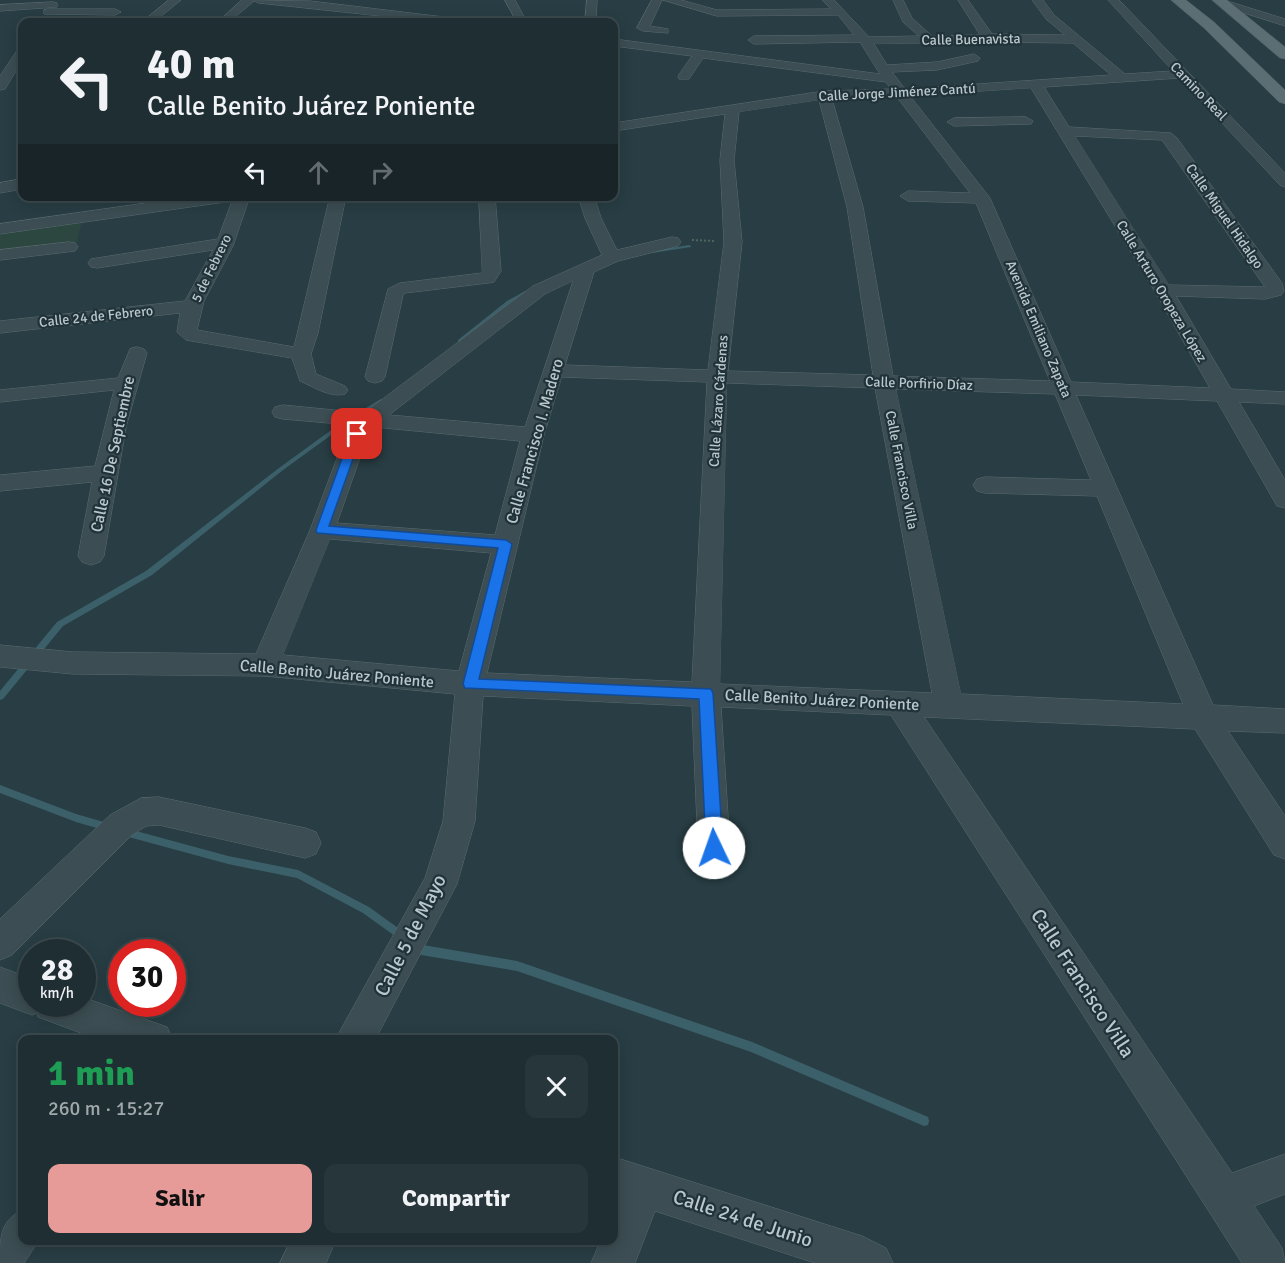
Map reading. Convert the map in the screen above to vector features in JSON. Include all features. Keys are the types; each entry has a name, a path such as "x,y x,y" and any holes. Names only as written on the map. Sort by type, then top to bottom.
{"main road":[{"path":"1178,0 1209,25 1285,99"},
{"path":"1221,2 1285,55"}],"street":[{"path":"152,18 176,0"},
{"path":"228,18 249,0"},
{"path":"259,0 312,2 388,13 453,16"},
{"path":"388,13 397,6 395,0"},
{"path":"510,0 520,18"},
{"path":"591,18 592,0"},
{"path":"657,0 643,28 664,31"},
{"path":"668,0 717,14 841,12"},
{"path":"714,0 717,14"},
{"name":"Avenida Emiliano Zapata","path":"827,0 841,12 864,40 887,74 982,198 1204,719 1280,829"},
{"path":"898,0 907,20 929,39"},
{"path":"963,0 988,38"},
{"path":"1036,0 1050,17 1121,77"},
{"name":"Camino Real","path":"1113,0 1285,182"},
{"path":"298,16 312,2"},
{"path":"1221,2 1284,25"},
{"path":"0,8 53,6 115,12"},
{"name":"Calle Buenavista","path":"754,40 1076,39"},
{"path":"618,42 755,61 887,74 974,58"},
{"path":"620,55 630,44"},
{"path":"684,76 700,53"},
{"path":"0,86 18,57"},
{"path":"743,73 755,61"},
{"name":"Calle Jorge Jiménez Cantú","path":"620,123 646,122 824,94 903,93 1182,74"},
{"name":"Calle Arturo Oropeza López","path":"1036,85 1163,290 1285,500"},
{"path":"990,88 1010,122"},
{"name":"Calle Francisco Villa","path":"824,94 855,207 884,382 949,705"},
{"path":"646,122 650,104"},
{"name":"Calle Lázaro Cárdenas","path":"714,848 706,693 717,378 733,242 727,160 732,109"},
{"path":"954,122 1026,122"},
{"name":"Calle Miguel Hidalgo","path":"1064,131 1166,136 1172,141 1274,283 1275,291 1265,293 1163,290"},
{"path":"0,188 18,185"},
{"path":"908,196 982,198"},
{"path":"0,229 199,201"},
{"name":"5 de Febrero","path":"240,201 225,243 193,306 186,330 193,336 301,354"},
{"path":"337,201 308,333 301,354 307,377 338,390"},
{"path":"375,377 394,294 400,288 488,278 492,271 487,201"},
{"path":"588,201 611,256"},
{"path":"265,665 322,530 357,434 367,421 521,301 539,290 611,256 672,242"},
{"path":"97,263 225,243"},
{"path":"0,255 69,247"},
{"name":"Calle Francisco I. Madero","path":"470,684 533,435 586,269"},
{"name":"Calle 24 de Febrero","path":"0,327 193,306"},
{"name":"Calle 16 De Septiembre","path":"91,556 105,473 126,383 137,353"},
{"name":"Calle Porfirio Díaz","path":"553,371 717,378 1064,387 1285,398"},
{"path":"0,396 126,383"},
{"path":"283,412 533,435"},
{"path":"0,483 105,473"},
{"path":"985,486 1106,488"},
{"path":"322,530 506,544"},
{"name":"Calle Benito Juárez Poniente","path":"0,656 73,663 265,665 470,684 1285,721"},
{"name":"Calle 5 de Mayo","path":"357,1035 440,884 459,821 470,684"},
{"name":"Calle Francisco Villa","path":"899,703 1267,1263"},
{"path":"0,944 121,825 141,812 159,811 305,843"},
{"path":"0,986 18,992"},
{"path":"88,1017 140,1035"},
{"path":"1224,1197 1285,1174"},
{"path":"618,1238 629,1182"},
{"name":"Calle 24 de Junio","path":"629,1182 862,1257 871,1263"},
{"path":"0,1260 18,1236"},
{"path":"302,1263 312,1245"},
{"path":"613,1263 617,1245"}],"path":[{"path":"672,242 692,240 733,242"}],"green space":[{"path":"82,221 76,245 0,253 0,233"}],"waterway":[{"path":"652,252 689,246"},
{"path":"460,341 509,302 527,292"},
{"path":"0,697 60,624 149,573 281,469 343,424 381,401"},
{"path":"0,789 76,818 107,827"},
{"path":"125,832 228,860 298,874 366,910 402,936"},
{"path":"414,945 421,950 517,966 752,1047 924,1121"}],"route":[{"path":"357,434 322,530 506,544 470,684 706,693 714,848"}]}
